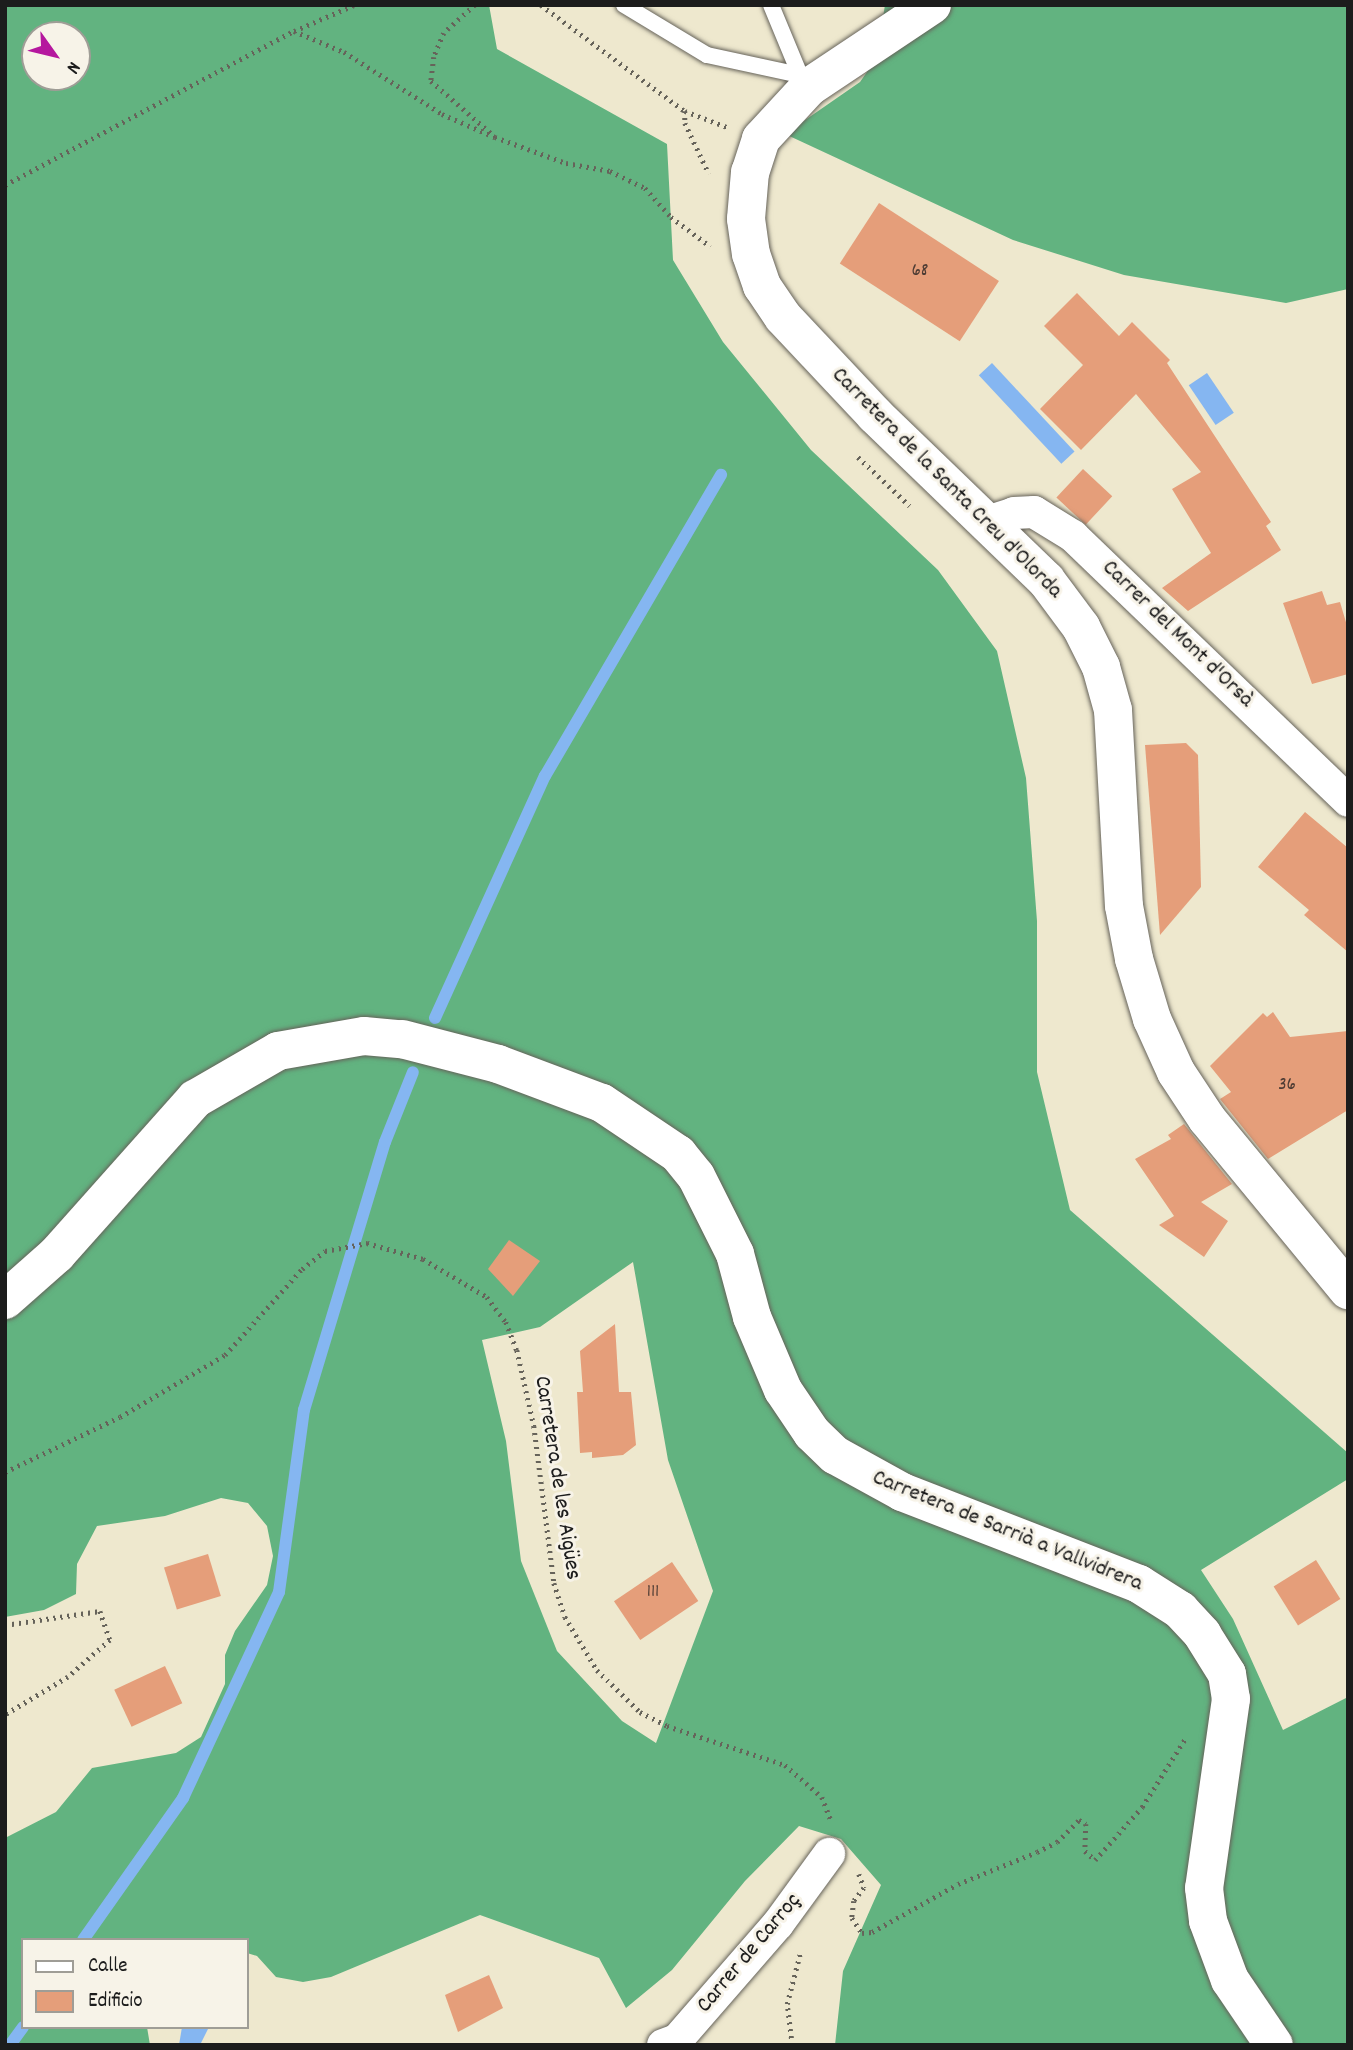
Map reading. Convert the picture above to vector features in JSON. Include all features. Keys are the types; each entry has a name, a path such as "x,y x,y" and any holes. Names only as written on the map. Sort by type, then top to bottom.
{"main road":[{"name":"Carretera de la Santa Creu d'Olorda","path":"932,5 802,80 761,139 750,173 746,219 762,286 783,317 875,415 1045,580 1081,626 1101,667 1113,710 1124,906 1134,959 1152,1019 1176,1072 1207,1119 1348,1290"},
{"name":"Carretera de Sarrià a Vallvidrera","path":"5,1300 57,1254 195,1098 278,1051 364,1035 402,1039 532,1075 602,1102 678,1154 696,1176 735,1254 752,1317 783,1390 794,1410 835,1455 902,1492 1139,1584 1180,1610 1202,1633 1227,1674 1231,1699 1204,1888 1208,1921 1230,1980 1274,2045"}],"street":[{"name":"Carrer del Mont d'Orsà","path":"986,522 1014,513 1034,512 1073,536 1348,801"},
{"name":"Carrer de Carroç","path":"663,2045 677,2040 778,1924 829,1854"}],"lane":[{"path":"624,5 708,55 802,80"},
{"path":"772,5 802,80"}],"path":[{"path":"5,185 294,31 354,5"},
{"path":"475,5 444,33 434,57 432,81 495,137"},
{"path":"541,5 685,111"},
{"path":"294,31 344,52 442,114 566,163 610,171 645,188 671,217 716,251"},
{"name":"Carretera de les Aigües","path":"5,1472 120,1417 225,1355 302,1269 326,1251 367,1243 423,1259 487,1297 510,1331 534,1426 546,1548 565,1617 579,1645 617,1693 640,1712 667,1726 763,1754 806,1780 822,1797 831,1816 829,1854"},
{"path":"5,1625 100,1611 110,1640 68,1677 5,1715"},
{"path":"829,1854 858,1871 864,1888 854,1901 852,1919 862,1933 872,1932 957,1884 1057,1842 1079,1820 1086,1824 1085,1851 1095,1860 1142,1807 1167,1761 1189,1734"},
{"path":"792,2045 787,2004 804,1942"}],"green space":[{"path":"5,5 489,5 497,49 667,144 673,260 723,342 811,450 938,570 997,651 1026,778 1037,921 1037,1072 1070,1210 1348,1453 1348,1479 1201,1570 1233,1619 1283,1730 1348,1697 1348,2045 835,2045 843,1971 881,1885 841,1839 799,1826 745,1881 672,1970 626,2008 599,1958 480,1915 331,1977 303,1982 276,1977 257,1956 248,1953 248,1938 21,1938 21,2029 147,2029 150,2045 5,2045 5,1838 56,1812 92,1768 176,1753 201,1737 225,1684 225,1655 235,1631 267,1585 273,1556 267,1526 248,1503 221,1498 165,1516 97,1526 77,1564 76,1594 44,1610 5,1617","holes":["633,1262 668,1460 713,1591 656,1743 622,1721 557,1651 521,1561 506,1441 482,1340 540,1327"]},
{"path":"885,5 1348,5 1348,289 1286,303 1124,275 1013,240 785,134 860,82 876,59"}],"water":[{"path":"992,363 1075,451 1061,464 979,375"},
{"path":"1207,373 1234,413 1216,425 1189,385"},
{"path":"182,2029 208,2029 200,2045 179,2045"}],"building":[{"path":"879,203 999,281 960,341 840,263"},
{"path":"1077,293 1119,336 1132,322 1170,360 1167,363 1271,522 1266,526 1281,550 1188,611 1162,588 1211,553 1172,489 1201,472 1136,394 1081,450 1040,409 1083,365 1044,326"},
{"path":"1083,469 1112,496 1086,525 1056,498"},
{"path":"1322,591 1327,605 1340,602 1348,629 1348,674 1312,684 1283,603"},
{"path":"1186,743 1198,755 1201,887 1160,935 1145,745"},
{"path":"1305,812 1348,848 1348,952 1304,915 1309,910 1258,867"},
{"path":"1273,1012 1290,1037 1348,1031 1348,1110 1268,1159 1220,1099 1231,1092 1210,1066 1263,1013 1267,1017"},
{"path":"1184,1124 1232,1184 1201,1202 1228,1221 1204,1257 1159,1225 1174,1216 1135,1159 1171,1139 1168,1135"},
{"path":"509,1240 540,1261 513,1296 488,1269"},
{"path":"615,1324 619,1392 631,1392 636,1445 623,1455 592,1458 592,1452 580,1453 577,1392 583,1392 580,1351"},
{"path":"208,1554 221,1596 177,1610 164,1567"},
{"path":"1316,1560 1340,1599 1298,1626 1274,1586"},
{"path":"672,1562 698,1601 640,1640 614,1601"},
{"path":"165,1666 182,1703 132,1727 114,1690"},
{"path":"489,1975 503,2008 458,2032 445,1995"}],"waterway":[{"path":"435,1018 545,776 721,475"},
{"path":"84,1938 183,1798 279,1592 304,1410 385,1142 413,1072"},
{"path":"10,2045 22,2029"}]}
